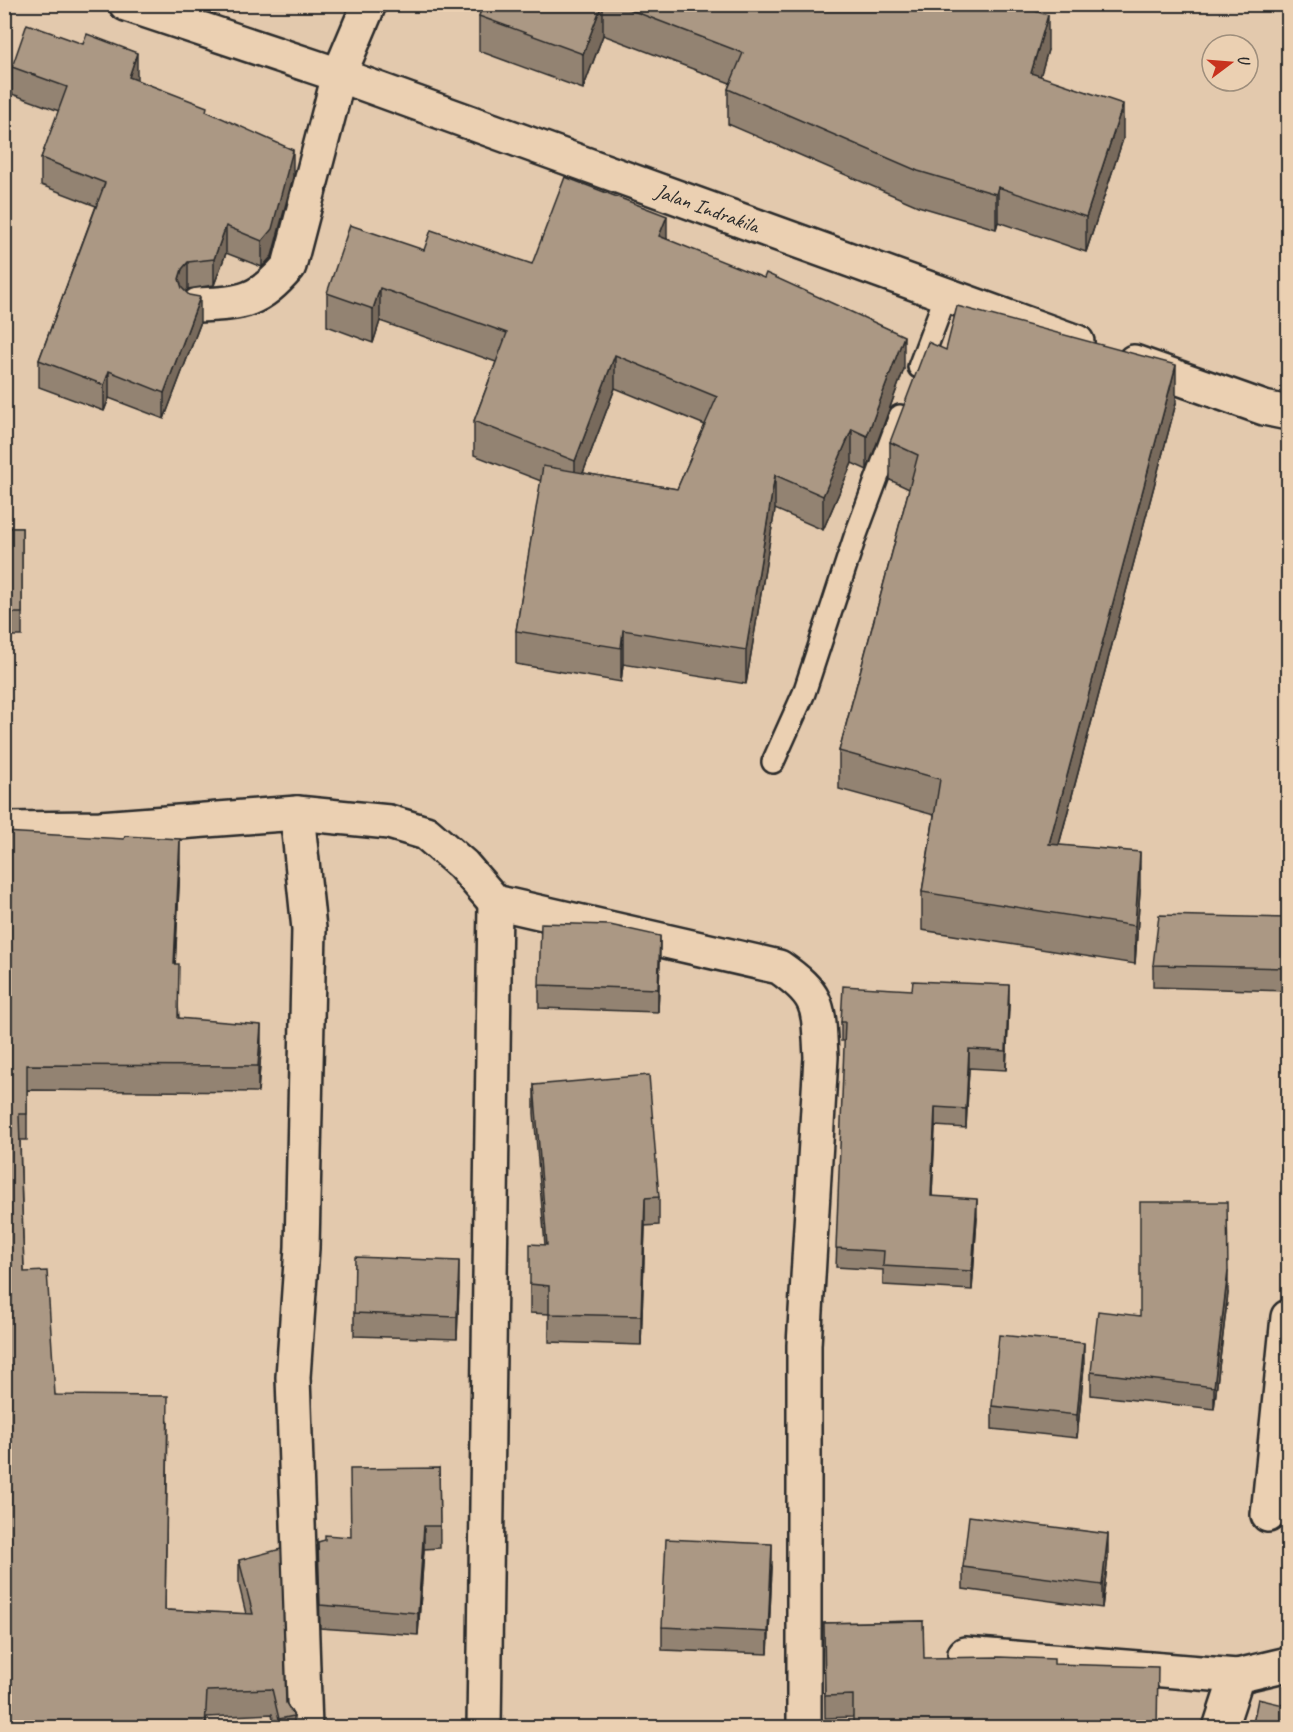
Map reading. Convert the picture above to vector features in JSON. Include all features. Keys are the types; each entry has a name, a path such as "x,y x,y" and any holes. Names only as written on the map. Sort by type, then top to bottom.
{"street":[{"name":"Jalan Indrakila","path":"126,4 339,75 1252,404 1288,413"},
{"path":"198,305 238,303 269,290 289,266 339,75 369,4"},
{"path":"4,829 100,828 297,813 389,822 426,833 463,865 495,902 779,967 804,984 818,1010 820,1057 804,1346 804,1728"},
{"path":"297,813 309,929 302,1248 293,1377 305,1728"},
{"path":"484,1728 495,902"},
{"path":"1268,1515 1288,1317"},
{"path":"965,1654 1237,1676 1288,1664"},
{"path":"1220,1728 1237,1676"}],"lane":[{"path":"773,762 804,693 855,537 946,295"}],"building":[{"path":"483,4 602,4 583,54 479,16"},
{"path":"615,4 1012,4 1048,15 1031,73 1123,104 1086,217 998,187 996,194 918,171 728,89 743,53"},
{"path":"27,24 83,44 87,34 137,53 129,77 207,107 206,111 293,150 272,229 262,241 226,226 214,259 188,262 182,269 179,279 182,288 189,295 200,297 164,393 109,371 104,385 39,360 105,183 41,158 67,87 12,67"},
{"path":"565,177 667,216 659,236 764,278 766,273 904,336 867,436 852,429 823,496 775,475 746,650 623,630 621,648 516,631 543,466 677,489 717,397 615,355 575,461 474,421 507,333 380,288 373,309 327,293 350,225 424,250 431,230 532,264"},
{"path":"957,306 1176,365 1049,844 1140,852 1135,926 922,892 940,779 839,751 918,455 890,442 928,342 946,350"},
{"path":"4,528 22,528 22,613 4,613"},
{"path":"4,832 124,839 125,836 180,839 174,964 179,964 178,1018 261,1025 258,1066 27,1065 27,1114 19,1114 24,1272 47,1271 55,1395 168,1396 165,1610 253,1614 239,1560 281,1549 286,1703 294,1716 279,1719 272,1689 207,1691 205,1728 4,1728"},
{"path":"1159,915 1288,918 1288,968 1153,965"},
{"path":"541,923 610,925 660,936 658,989 539,985"},
{"path":"913,981 1009,985 1006,1051 969,1049 966,1109 935,1107 931,1196 977,1199 972,1271 883,1266 884,1251 836,1248 845,1022 841,1022 843,986 912,990"},
{"path":"649,1075 659,1197 645,1198 641,1316 549,1314 549,1286 530,1284 530,1244 547,1245 534,1085"},
{"path":"1140,1202 1227,1202 1228,1271 1214,1387 1091,1372 1098,1311 1140,1316"},
{"path":"355,1257 459,1261 457,1317 354,1313"},
{"path":"999,1335 1084,1343 1077,1415 992,1406"},
{"path":"439,1468 440,1526 424,1526 418,1613 320,1605 318,1542 325,1540 325,1535 351,1537 350,1469"},
{"path":"969,1516 1108,1534 1102,1585 963,1567"},
{"path":"666,1539 772,1544 768,1632 662,1627"},
{"path":"923,1621 924,1658 1054,1659 1054,1664 1158,1667 1157,1728 853,1728 853,1695 825,1696 824,1623"},
{"path":"1258,1699 1288,1706 1288,1728 1252,1728"}]}
